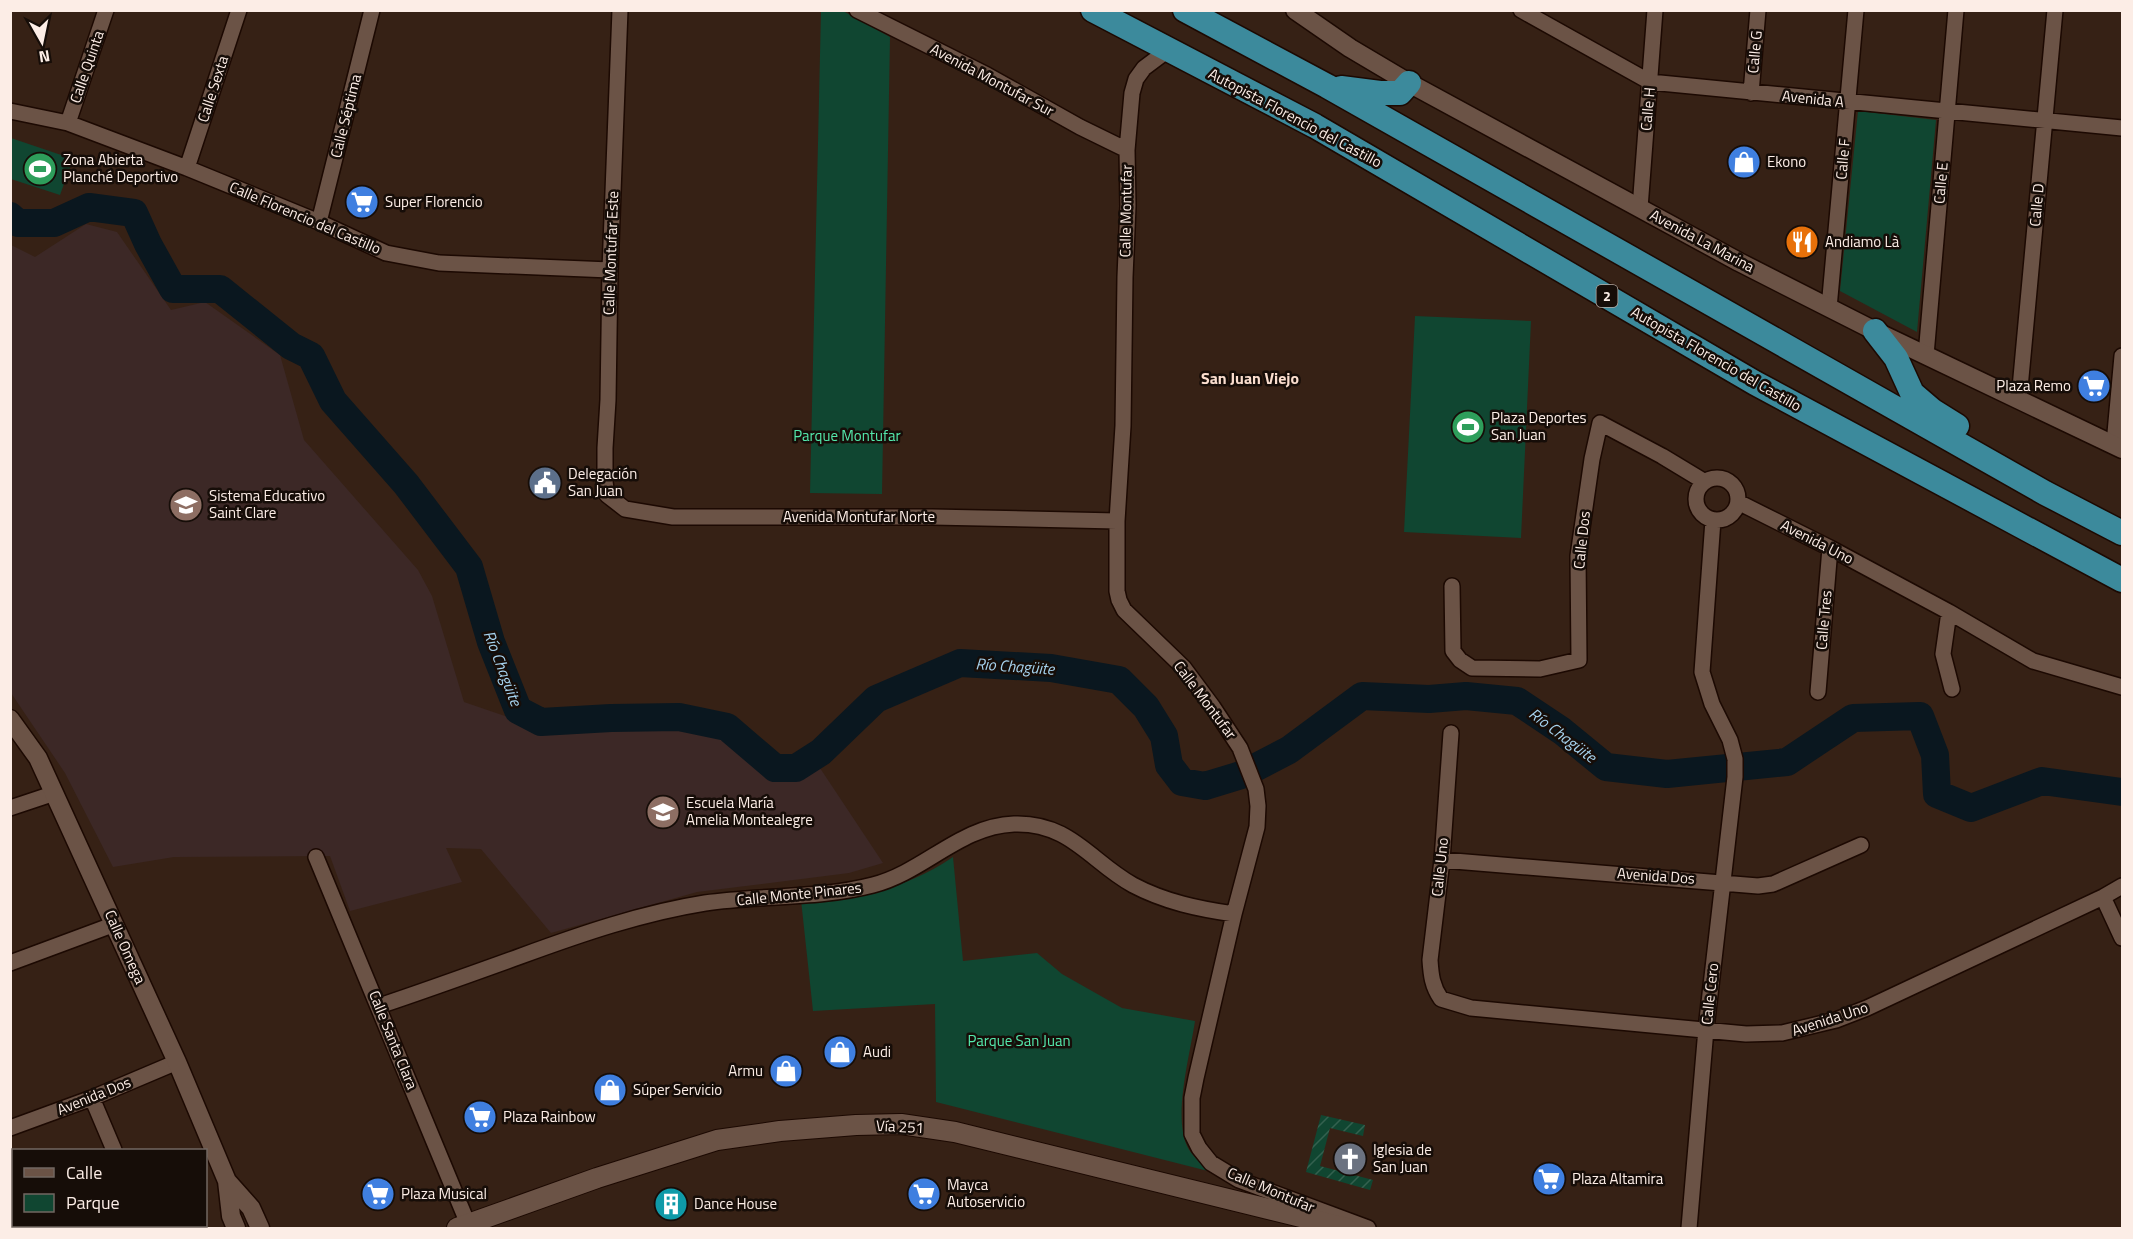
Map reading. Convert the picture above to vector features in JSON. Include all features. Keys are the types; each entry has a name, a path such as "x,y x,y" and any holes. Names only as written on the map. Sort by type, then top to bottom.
{"highway":[{"name":"Autopista Florencio del Castillo","path":"1093,10 1315,126 1755,383 2122,580"},
{"path":"1185,10 1327,86 2045,493 2122,533"},
{"path":"1327,86 1401,93 1409,83"},
{"path":"1875,332 1896,358 1912,393 1932,411 2000,453 2045,493"}],"main road":[{"name":"Vía 251","path":"462,1226 597,1178 717,1140 780,1131 901,1124 955,1132 1346,1228"}],"street":[{"name":"Calle Quinta","path":"68,123 106,10"},
{"name":"Calle Sexta","path":"187,168 239,10"},
{"name":"Calle Séptima","path":"319,222 372,10"},
{"name":"Calle Montufar Este","path":"607,495 605,471 610,270 620,10"},
{"name":"Avenida Montufar Sur","path":"857,10 987,75 1080,127 1127,150"},
{"name":"Avenida La Marina","path":"1295,10 1350,48 1409,83 1640,208 1875,332 2118,446"},
{"name":"Avenida A","path":"1521,10 1650,82 2122,128"},
{"name":"Calle H","path":"1640,208 1655,10"},
{"name":"Calle G","path":"1751,93 1758,10"},
{"name":"Calle F","path":"1829,308 1856,10"},
{"name":"Calle E","path":"1926,355 1956,10"},
{"name":"Calle D","path":"2019,399 2055,10"},
{"name":"Calle Montufar","path":"1168,50 1144,68 1136,80 1132,93 1127,150 1128,206 1124,287 1123,416 1117,521 1117,591 1124,610 1184,668 1230,733 1248,764 1256,789 1258,806 1257,827 1234,914 1196,1078 1192,1098 1192,1134 1199,1148 1211,1163 1239,1180 1368,1228"},
{"name":"Calle Florencio del Castillo","path":"10,111 68,123 187,168 319,222 386,253 439,263 610,270"},
{"path":"2118,446 2122,356"},
{"name":"Calle Dos","path":"1452,586 1453,651 1460,660 1472,668 1540,669 1579,660 1578,556 1592,459 1600,423 1705,482"},
{"path":"1720,479 1728,481 1734,487 1738,494 1738,502 1734,513 1725,519 1713,520 1702,515 1696,504 1697,492 1705,482 1720,479"},
{"name":"Avenida Montufar Norte","path":"607,495 625,509 673,517 921,517 1117,521"},
{"name":"Avenida Uno","path":"1738,502 1949,612 2033,661 2122,687"},
{"name":"Calle Cero","path":"1689,1228 1706,1029 1735,777 1735,759 1730,740 1712,704 1702,672 1713,520"},
{"name":"Calle Tres","path":"1818,692 1830,548"},
{"path":"1949,612 1943,654 1952,689"},
{"name":"Calle Omega","path":"10,719 38,758 177,1062 227,1181 231,1216 236,1228"},
{"name":"Calle Uno","path":"1441,999 1434,989 1431,960 1442,860 1451,733"},
{"path":"10,808 55,793"},
{"name":"Calle Monte Pinares","path":"379,1006 615,923 706,903 837,892 876,884 901,875 966,837 987,829 1014,824 1058,831 1078,843 1133,885 1152,893 1198,909 1234,914"},
{"name":"Avenida Dos","path":"1442,860 1722,882 1745,886 1773,884 1861,845"},
{"name":"Calle Santa Clara","path":"316,857 379,1006 462,1226"},
{"name":"Avenida Uno","path":"1441,999 1471,1008 1746,1034 1782,1034 1836,1020 1867,1008 2122,886"},
{"path":"2103,897 2122,938"},
{"path":"10,963 115,924"},
{"name":"Avenida Dos","path":"10,1128 92,1098 177,1062"},
{"path":"92,1098 114,1149"},
{"name":"Calle Omega","path":"227,1181 251,1208 260,1228"}],"shaded area":[{"name":"Sistema Educativo Saint Clare","path":"86,224 117,232 171,310 205,302 280,355 304,440 418,570 432,596 464,702 557,734 665,728 722,736 774,774 798,775 818,765 883,863 849,873 697,892 551,933 481,849 446,848 462,882 350,911 330,856 174,857 113,867 65,773 11,693 11,245 35,257"}],"green space":[{"name":"Parque Montufar","path":"821,11 843,11 890,37 882,494 810,493"},
{"path":"1858,111 1936,120 1917,332 1840,291"},
{"name":"Zona Abierta Planché Deportivo","path":"11,138 73,159 60,195 11,179"},
{"name":"Plaza Deportes San Juan","path":"1415,316 1531,321 1521,538 1404,532"},
{"name":"Parque San Juan","path":"953,857 963,961 1037,953 1062,974 1122,1008 1195,1021 1182,1102 1183,1133 1187,1146 1208,1171 936,1102 935,1004 813,1011 801,900 843,896 898,885 934,869"},
{"path":"1321,1115 1365,1125 1363,1136 1330,1128 1320,1166 1373,1180 1370,1190 1306,1172"}],"waterway":[{"name":"Río Chagüite","path":"10,216 18,223 54,223 89,207 134,213 173,289 220,289 291,346 311,356 333,401 406,484 469,567 491,642 518,710 541,722 679,717 727,727 775,768 796,768 821,752 876,699 960,663 1051,668 1119,680 1146,707 1164,736 1169,765 1182,782 1205,786 1241,775 1289,750 1362,696 1429,699 1466,696 1517,701 1562,731 1606,767 1667,774 1787,762 1853,718 1920,716 1935,755 1937,794 1971,808 2042,781 2122,792"}],"place":[{"name":"Ekono","path":"1744,162"},
{"name":"Zona Abierta Planché Deportivo","path":"40,169"},
{"name":"Super Florencio","path":"362,202"},
{"name":"Andiamo Là","path":"1802,242"},
{"name":"Plaza Remo","path":"2094,386"},
{"name":"Plaza Deportes San Juan","path":"1468,427"},
{"name":"Delegación San Juan","path":"545,483"},
{"name":"Sistema Educativo Saint Clare","path":"186,505"},
{"name":"Escuela María Amelia Montealegre","path":"663,812"},
{"name":"Audi","path":"840,1052"},
{"name":"Armu","path":"786,1071"},
{"name":"Súper Servicio","path":"610,1090"},
{"name":"Plaza Rainbow","path":"480,1117"},
{"name":"Iglesia de San Juan","path":"1350,1159"},
{"name":"Plaza Altamira","path":"1549,1179"},
{"name":"Plaza Musical","path":"378,1194"},
{"name":"Mayca Autoservicio","path":"924,1194"},
{"name":"Dance House","path":"671,1204"}],"district":[{"name":"San Juan Viejo","path":"1250,378"}]}
